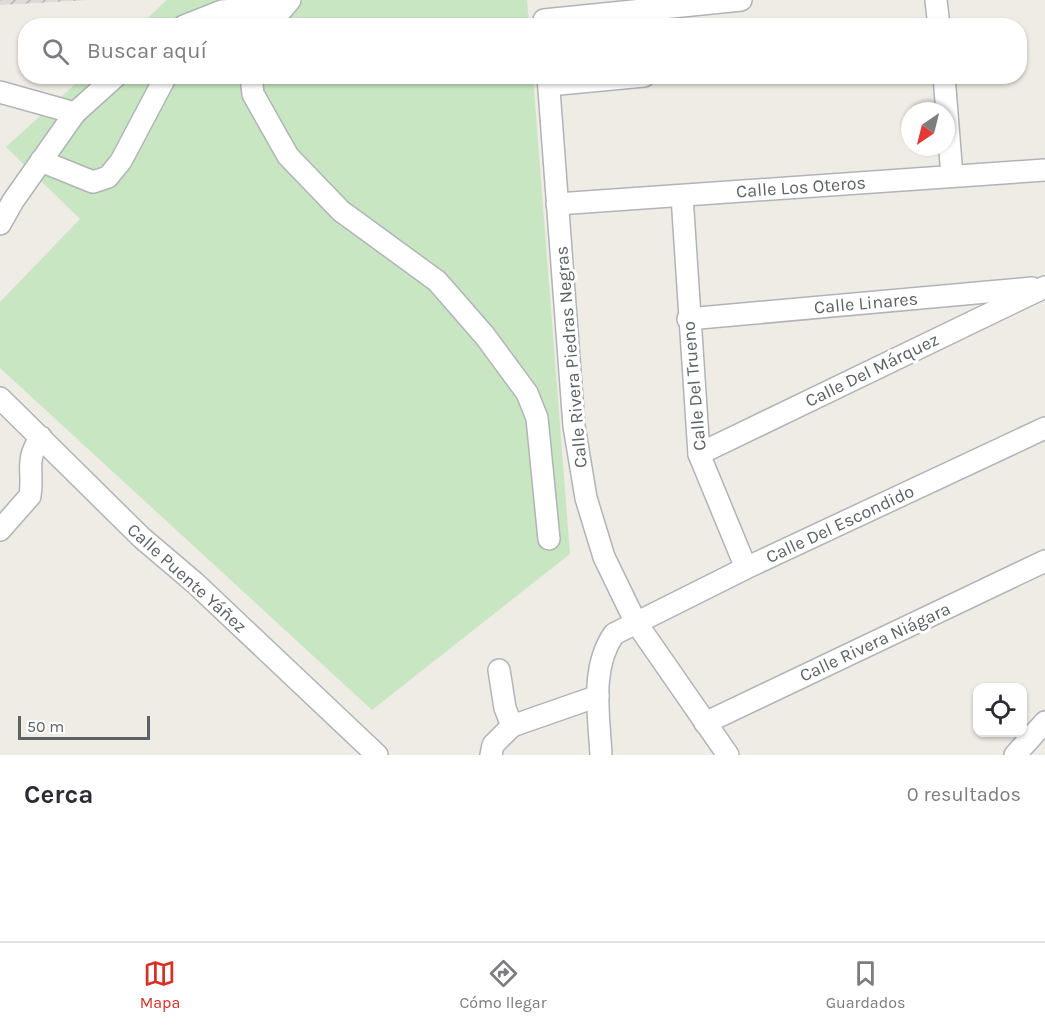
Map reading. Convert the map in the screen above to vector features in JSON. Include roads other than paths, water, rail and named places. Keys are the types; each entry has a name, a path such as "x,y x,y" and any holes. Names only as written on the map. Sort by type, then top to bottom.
{"street":[{"path":"544,15 741,0"},
{"path":"936,0 938,18"},
{"path":"205,18 222,11 287,3"},
{"path":"275,18 287,3"},
{"path":"0,224 75,113 107,84"},
{"path":"41,161 93,182 108,177 121,161 162,84"},
{"path":"252,84 253,94 288,156 341,211 437,281 485,336 527,393 538,427 549,539"},
{"name":"Calle Rivera Piedras Negras","path":"548,84 574,426 586,498 604,557 635,621 728,755"},
{"path":"945,84 952,176"},
{"path":"0,92 75,113"},
{"name":"Calle Los Oteros","path":"557,204 1045,170"},
{"name":"Calle Del Trueno","path":"681,196 699,454 746,568"},
{"name":"Calle Linares","path":"688,319 1045,287"},
{"name":"Calle Del Márquez","path":"699,454 1045,287"},
{"name":"Calle Puente Yáñez","path":"0,398 142,538 195,583 377,755"},
{"name":"Calle Del Escondido","path":"635,621 1045,428"},
{"path":"0,530 30,496 31,452 41,437"},
{"name":"Calle Rivera Niágara","path":"705,723 1045,561"},
{"path":"601,755 598,696 602,658 614,634 635,621"},
{"path":"499,670 505,708 512,726"},
{"path":"491,755 493,745 512,726 598,696"},
{"path":"1015,755 1045,723"}]}
